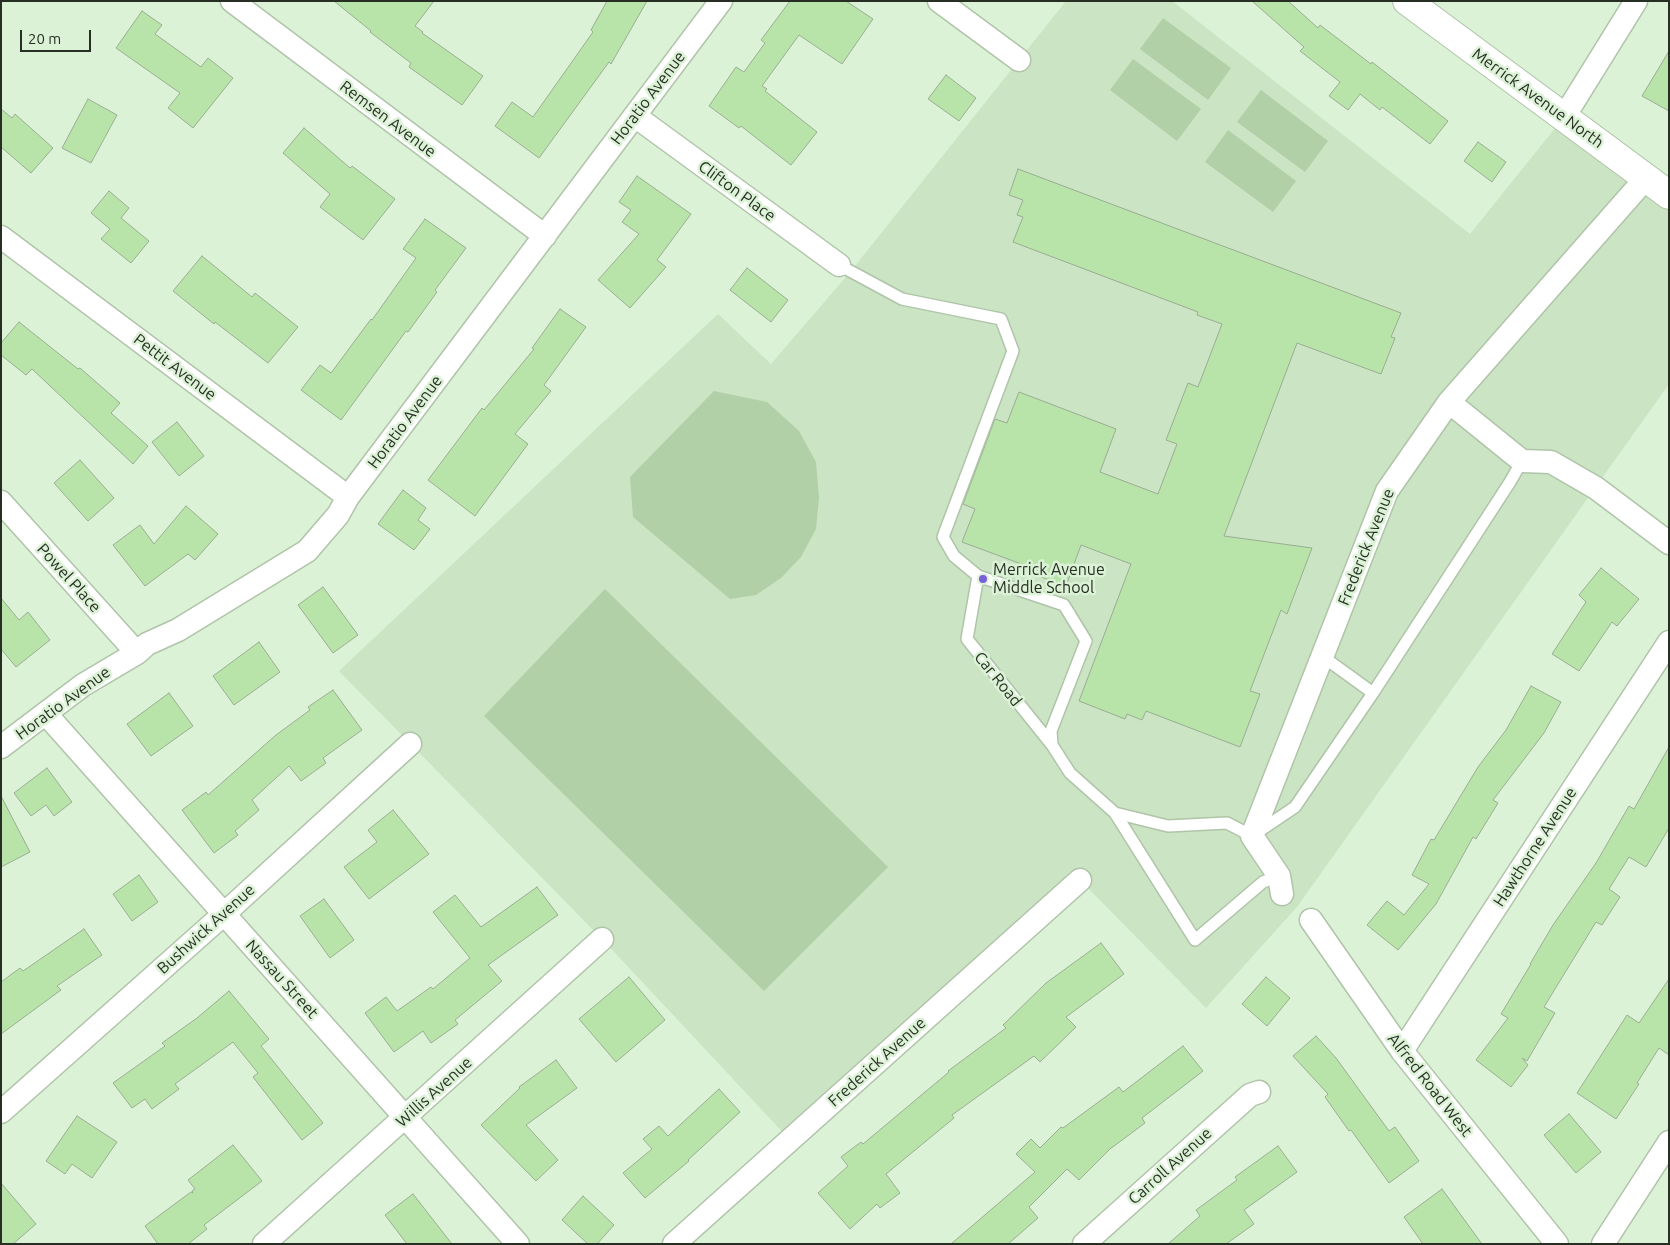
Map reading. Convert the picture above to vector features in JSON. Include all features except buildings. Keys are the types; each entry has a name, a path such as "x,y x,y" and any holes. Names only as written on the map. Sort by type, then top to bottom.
{"main road":[{"name":"Merrick Avenue North","path":"1407,1 1669,195"}],"street":[{"name":"Remsen Avenue","path":"232,1 545,236"},
{"name":"Horatio Avenue","path":"1,747 83,685 137,653 147,644 178,630 307,551 338,515 348,497 721,1"},
{"path":"939,1 1019,60"},
{"path":"1564,117 1636,1"},
{"name":"Clifton Place","path":"635,116 839,265"},
{"name":"Frederick Avenue","path":"1252,836 1387,491 1449,402 1646,178"},
{"name":"Pettit Avenue","path":"1,238 348,497"},
{"path":"1449,402 1522,461 1550,462 1596,488 1669,543"},
{"name":"Powel Place","path":"1,502 137,653"},
{"name":"Hawthorne Avenue","path":"1402,1051 1669,642"},
{"name":"Nassau Street","path":"46,714 518,1244"},
{"name":"Bushwick Avenue","path":"1,1112 224,914 410,744"},
{"path":"1252,836 1281,885"},
{"name":"Frederick Avenue","path":"674,1244 1080,880"},
{"name":"Alfred Road West","path":"1311,920 1402,1051 1556,1244"},
{"name":"Willis Avenue","path":"264,1244 406,1118 602,939"},
{"name":"Carroll Avenue","path":"1084,1244 1250,1095 1259,1092"},
{"path":"1602,1244 1669,1142"}],"lane":[{"path":"839,265 902,299 1001,319 1013,351 943,537 954,556 978,576 1064,605 1086,641 1051,731 1052,745"},
{"path":"1115,813 1168,826 1227,823 1252,836 1295,807 1373,693 1522,461"},
{"name":"Car Road","path":"978,576 967,639 1052,745 1070,773 1115,813"},
{"path":"1322,656 1373,693"},
{"path":"1115,813 1195,940 1263,882 1281,885"}],"shaded area":[{"name":"Merrick Avenue Middle School","path":"1066,1 1172,1 1470,234 1564,117 1669,195 1669,384 1297,907 1206,1008 1080,880 790,1140 602,939 339,671 718,314 771,364 851,271"},
{"path":"1163,18 1231,68 1208,100 1140,49"},
{"path":"1133,59 1201,109 1177,141 1110,90"},
{"path":"1261,90 1328,141 1305,172 1237,122"},
{"path":"1228,130 1296,181 1273,212 1205,162"},
{"path":"714,391 767,402 799,431 816,462 819,498 816,529 801,557 781,578 756,595 730,599 633,517 630,477"},
{"path":"605,589 888,867 764,991 484,716"}],"place":[{"name":"Merrick Avenue Middle School","path":"983,579"}]}
